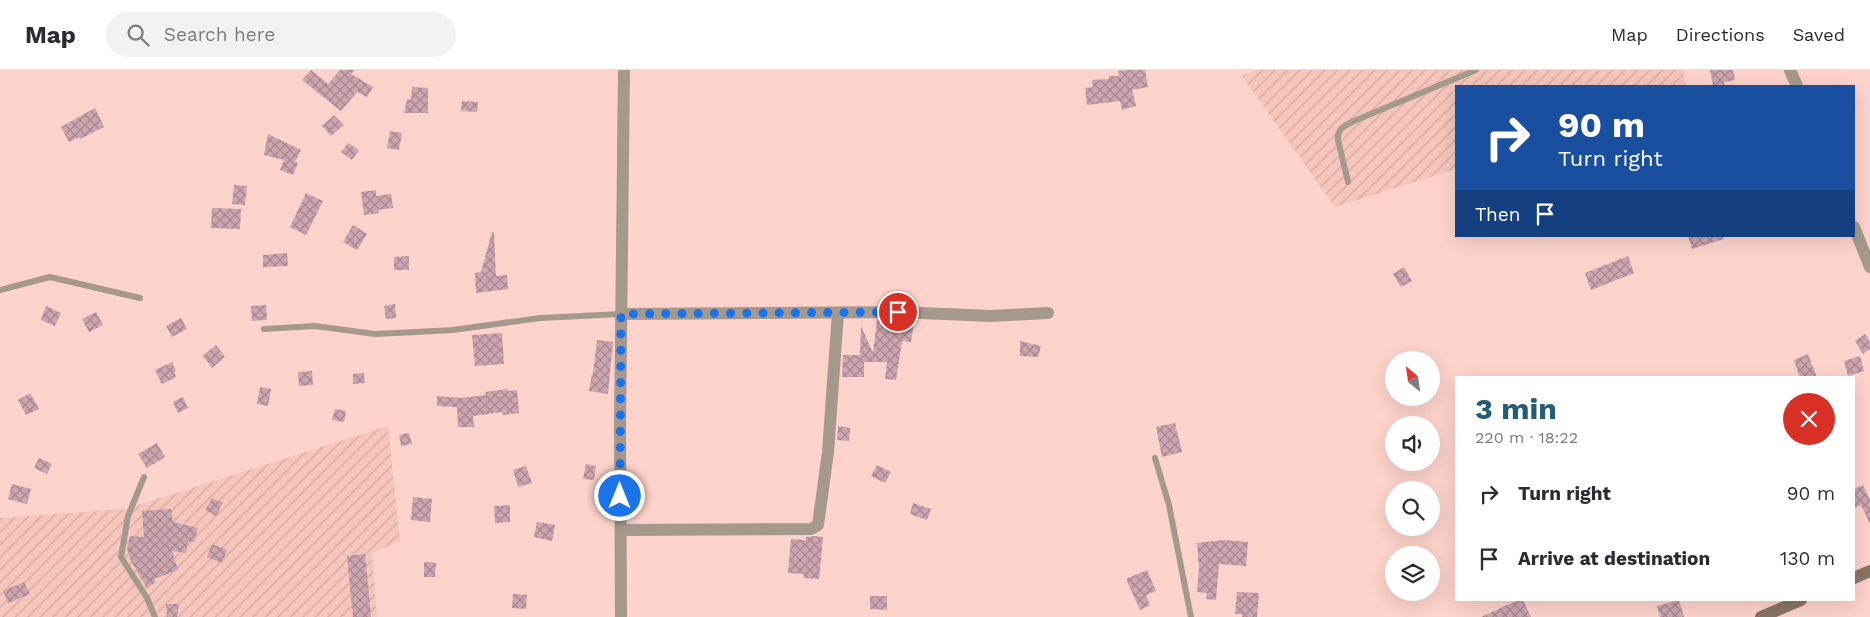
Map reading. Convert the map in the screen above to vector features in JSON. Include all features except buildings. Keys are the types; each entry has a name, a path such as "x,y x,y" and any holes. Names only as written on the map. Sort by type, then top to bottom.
{"main road":[{"path":"1855,578 1870,571"},
{"path":"1761,617 1799,601"}],"street":[{"path":"621,617 621,314 624,70"},
{"path":"1790,70 1797,85"},
{"path":"1855,230 1870,267"},
{"path":"621,314 898,312 991,316 1048,313"},
{"path":"621,530 811,528 818,525 828,452 838,313"}],"lane":[{"path":"1348,182 1337,134 1340,129 1354,121 1476,70"},
{"path":"0,290 50,278 140,298"},
{"path":"264,329 315,326 375,334 453,330 540,318 621,314"},
{"path":"1155,458 1169,505 1191,617"},
{"path":"144,477 128,516 121,557 147,598 155,617"}],"shaded area":[{"path":"1257,70 1683,70 1686,85 1455,85 1455,169 1335,207 1242,76"},
{"path":"388,426 400,541 372,553 377,617 0,617 0,518 126,509"}],"route":[{"path":"620,496 621,314 753,315 898,312"}]}
